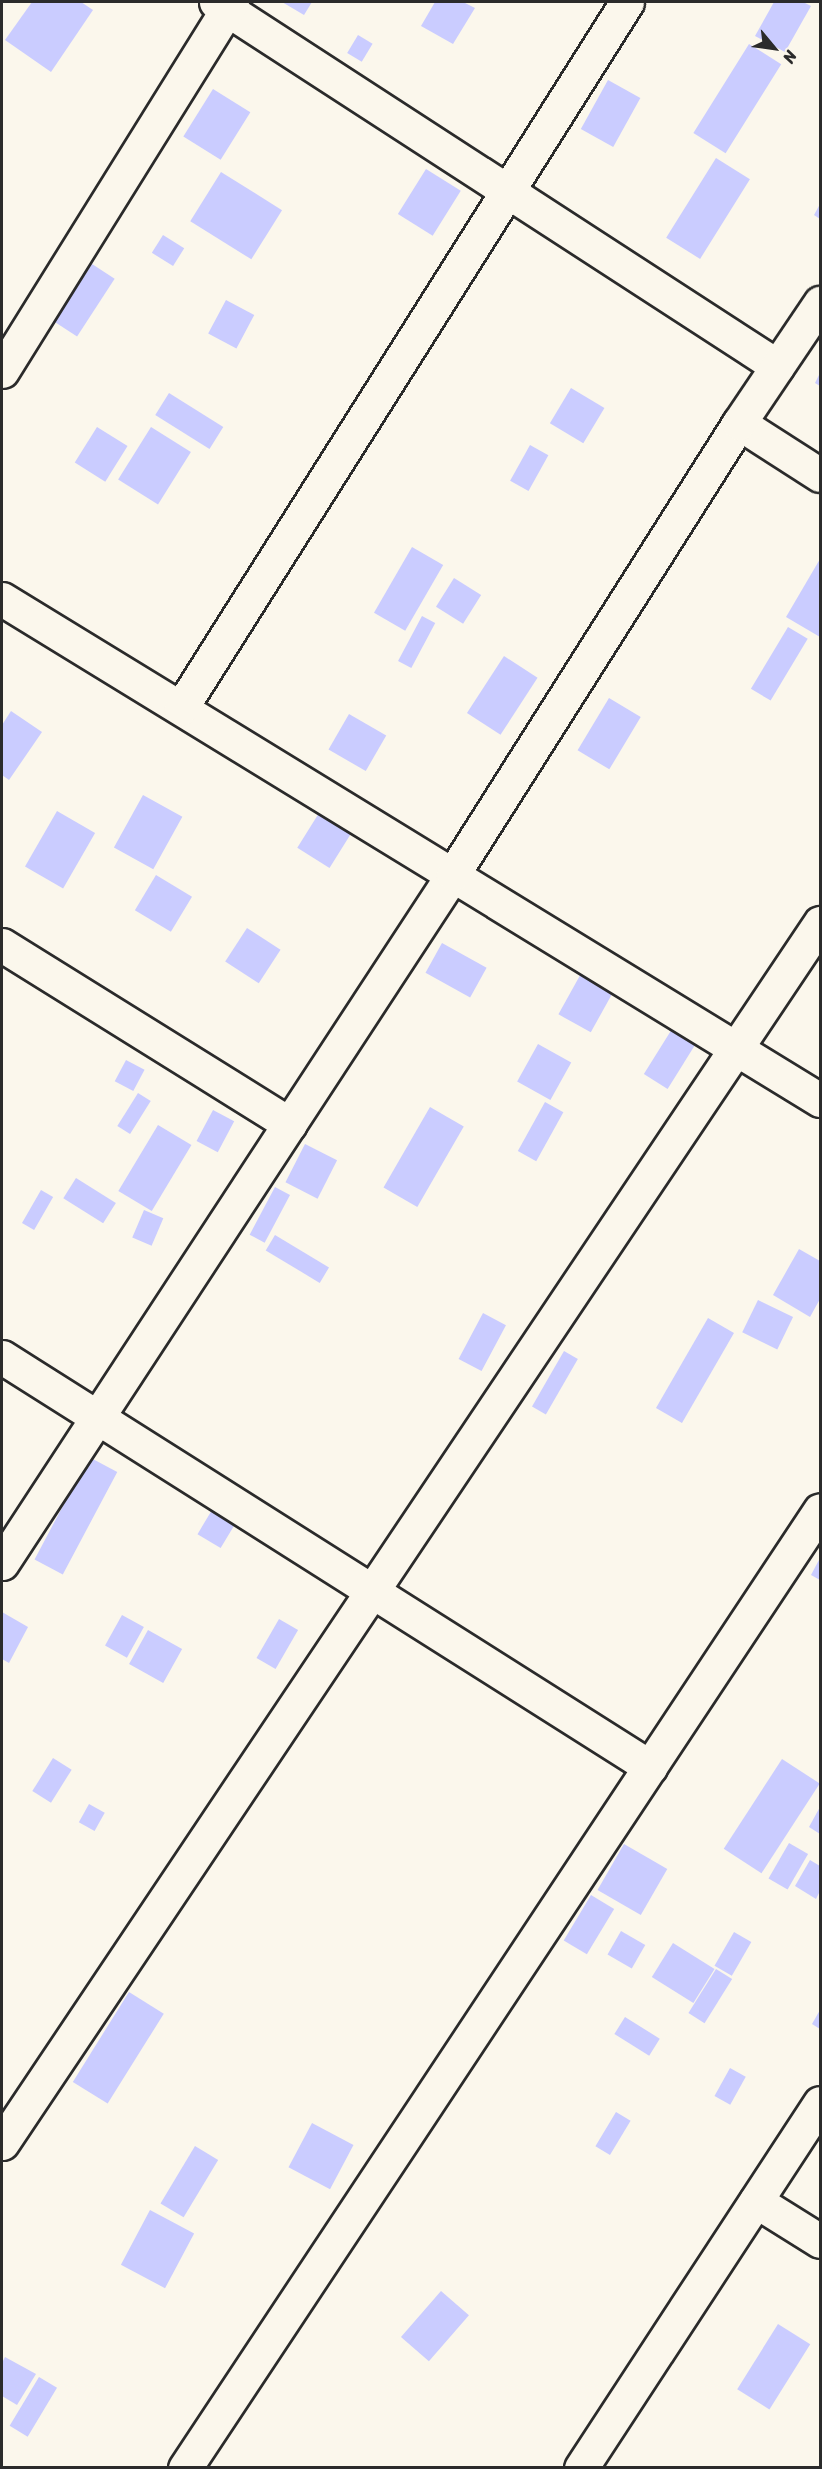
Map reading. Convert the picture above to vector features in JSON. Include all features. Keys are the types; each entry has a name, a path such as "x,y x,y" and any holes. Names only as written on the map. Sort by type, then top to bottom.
{"street":[{"path":"181,708 627,2"},
{"path":"2,371 226,4 777,366"},
{"path":"2,1563 453,874 739,423 820,303"},
{"path":"739,423 820,475"},
{"path":"2,599 820,1100"},
{"path":"2,2143 820,923"},
{"path":"2,945 290,1124"},
{"path":"2,1357 650,1767"},
{"path":"185,2468 820,1510"},
{"path":"581,2468 820,2103"},
{"path":"756,2201 820,2241"}],"building":[{"path":"32,2 81,2 93,10 51,72 5,40"},
{"path":"282,2 312,2 304,15"},
{"path":"435,2 463,2 475,8 453,44 421,26"},
{"path":"774,2 803,2 811,6 785,52 755,36"},
{"path":"358,35 373,44 362,62 347,53"},
{"path":"749,44 781,64 726,153 693,133"},
{"path":"608,80 640,98 613,147 581,129"},
{"path":"213,89 250,112 221,160 183,136"},
{"path":"716,158 750,179 700,259 666,238"},
{"path":"426,169 461,191 433,236 398,214"},
{"path":"221,172 282,210 251,259 190,221"},
{"path":"820,204 820,219 814,215"},
{"path":"163,235 184,248 173,266 152,253"},
{"path":"92,264 115,279 77,337 54,322"},
{"path":"226,300 254,315 236,349 208,334"},
{"path":"820,373 820,386 815,383"},
{"path":"571,388 604,408 583,443 550,423"},
{"path":"169,393 223,427 209,449 155,415"},
{"path":"97,427 128,446 105,482 75,463"},
{"path":"151,427 191,452 158,504 118,480"},
{"path":"530,445 548,455 528,491 510,481"},
{"path":"412,547 443,565 405,631 374,613"},
{"path":"820,559 820,637 786,617"},
{"path":"454,578 481,595 463,624 436,607"},
{"path":"422,616 435,623 411,668 398,661"},
{"path":"788,627 808,639 771,701 751,689"},
{"path":"504,656 538,678 501,735 467,713"},
{"path":"609,698 641,717 609,769 578,750"},
{"path":"11,711 42,732 9,780 2,775 2,725"},
{"path":"349,714 386,736 366,771 328,750"},
{"path":"143,795 182,817 153,869 114,847"},
{"path":"57,811 95,833 63,888 25,866"},
{"path":"319,813 351,833 329,868 297,848"},
{"path":"156,875 192,897 171,932 135,910"},
{"path":"247,928 281,950 259,983 225,962"},
{"path":"442,943 487,968 470,997 426,973"},
{"path":"588,961 620,979 591,1032 558,1014"},
{"path":"682,1013 706,1028 668,1089 644,1074"},
{"path":"538,1044 571,1062 550,1100 517,1082"},
{"path":"126,1060 145,1070 133,1091 115,1081"},
{"path":"138,1093 151,1101 130,1134 117,1126"},
{"path":"545,1102 563,1112 536,1161 518,1151"},
{"path":"430,1107 464,1126 417,1207 384,1188"},
{"path":"213,1110 234,1121 218,1152 197,1141"},
{"path":"158,1125 191,1145 152,1211 118,1191"},
{"path":"305,1144 337,1160 318,1199 285,1182"},
{"path":"76,1178 116,1203 103,1223 63,1198"},
{"path":"275,1187 290,1195 265,1243 250,1235"},
{"path":"41,1190 53,1197 34,1230 22,1223"},
{"path":"144,1210 163,1218 152,1246 132,1238"},
{"path":"275,1235 329,1267 320,1283 266,1250"},
{"path":"799,1249 820,1261 820,1299 810,1317 773,1295"},
{"path":"758,1300 793,1317 777,1349 742,1332"},
{"path":"483,1313 506,1325 482,1371 459,1359"},
{"path":"708,1318 734,1333 682,1423 656,1408"},
{"path":"564,1351 578,1359 546,1414 532,1406"},
{"path":"89,1457 117,1472 63,1574 35,1559"},
{"path":"215,1505 238,1519 221,1548 197,1534"},
{"path":"820,1558 820,1580 811,1575"},
{"path":"2,1612 28,1627 9,1663 2,1659"},
{"path":"122,1615 144,1627 127,1658 105,1646"},
{"path":"279,1619 298,1630 276,1669 256,1658"},
{"path":"148,1630 182,1649 163,1683 129,1664"},
{"path":"53,1758 72,1770 51,1803 32,1791"},
{"path":"782,1759 820,1784 761,1873 724,1849"},
{"path":"89,1804 105,1813 95,1831 79,1822"},
{"path":"820,1807 820,1834 809,1827"},
{"path":"789,1843 808,1854 788,1890 768,1879"},
{"path":"624,1844 667,1869 641,1915 598,1890"},
{"path":"810,1860 820,1866 820,1891 816,1899 795,1886"},
{"path":"591,1895 614,1909 587,1954 564,1940"},
{"path":"621,1931 645,1945 632,1968 608,1954"},
{"path":"734,1932 751,1942 732,1976 714,1966"},
{"path":"673,1943 715,1969 693,2003 652,1977"},
{"path":"716,1969 732,1979 705,2023 688,2013"},
{"path":"129,1992 164,2014 108,2104 73,2082"},
{"path":"820,2010 820,2029 812,2024"},
{"path":"625,2017 660,2039 649,2056 614,2034"},
{"path":"730,2068 746,2077 730,2105 714,2096"},
{"path":"616,2112 631,2121 610,2155 595,2146"},
{"path":"312,2123 353,2145 330,2189 289,2167"},
{"path":"195,2146 218,2160 184,2217 160,2203"},
{"path":"150,2210 194,2233 165,2288 121,2265"},
{"path":"441,2291 469,2315 429,2361 401,2337"},
{"path":"778,2324 810,2344 769,2409 737,2389"},
{"path":"5,2357 36,2374 17,2405 2,2396 2,2363"},
{"path":"39,2377 57,2388 28,2437 10,2426"}]}
